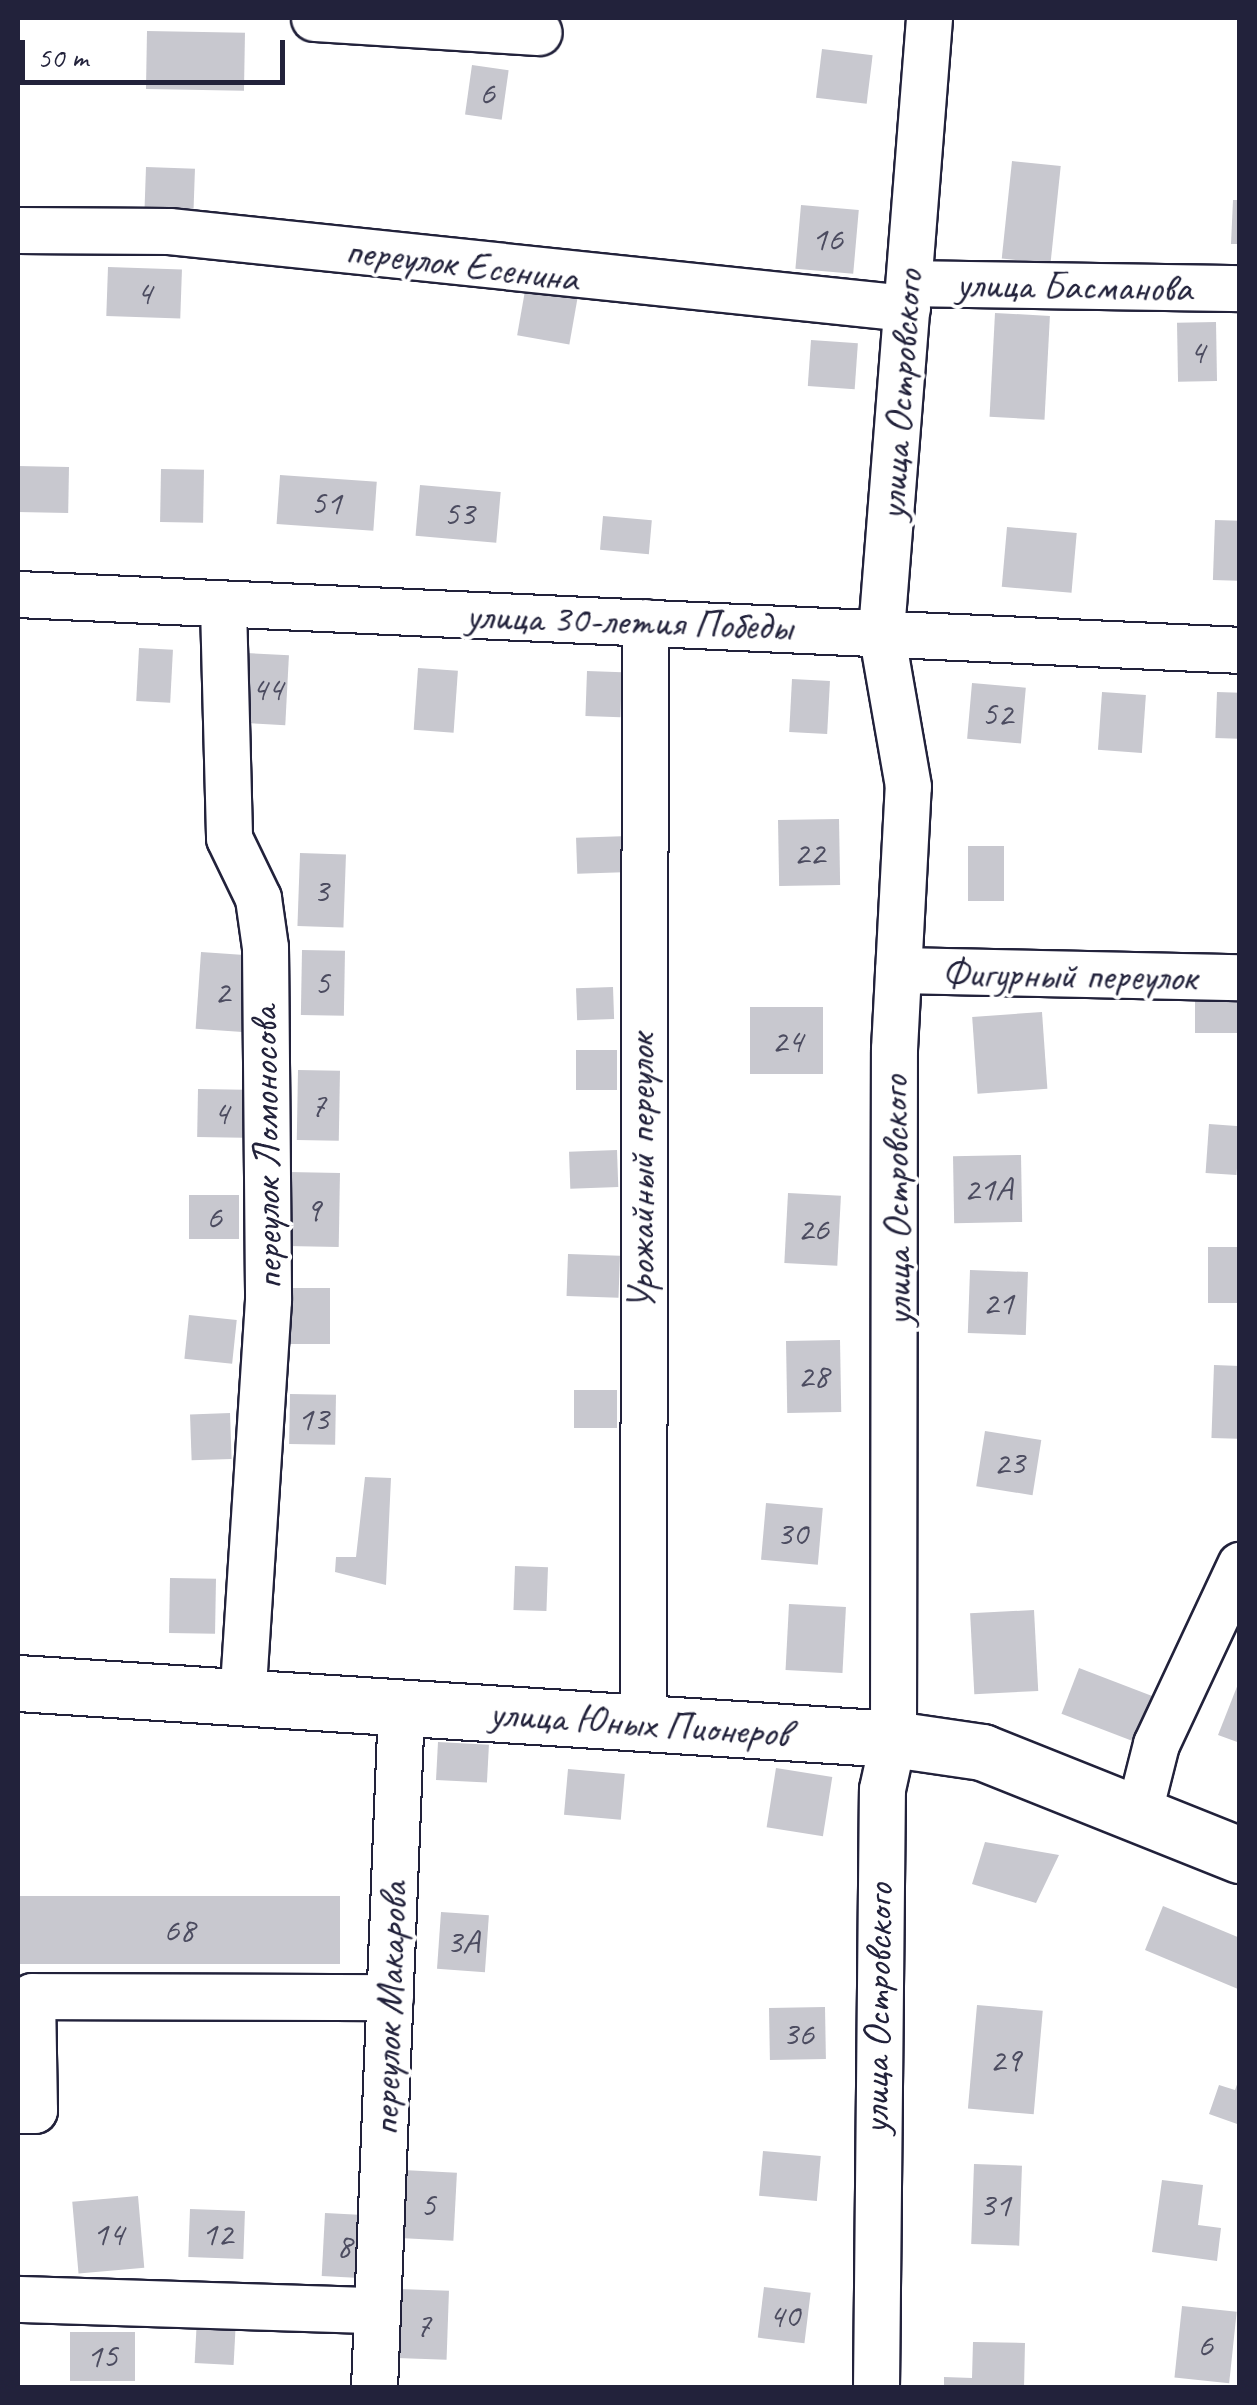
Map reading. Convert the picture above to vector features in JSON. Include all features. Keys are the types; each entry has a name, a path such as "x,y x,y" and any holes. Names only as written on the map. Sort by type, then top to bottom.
{"main road":[{"name":"улица Юных Пионеров","path":"18,1683 893,1739 982,1752 1240,1855"}],"street":[{"path":"314,18 539,32"},
{"name":"улица Островского","path":"876,2388 882,1789 893,1739 898,970 906,742 882,631 928,18"},
{"name":"переулок Есенина","path":"18,230 170,231 908,296"},
{"name":"улица Басманова","path":"908,296 1240,288"},
{"name":"улица 30-летия Победы","path":"18,594 1240,650"},
{"name":"переулок Ломоносова","path":"223,606 229,838 258,898 265,947 268,1300 242,1697"},
{"name":"Урожайный переулок","path":"643,1723 645,622"},
{"name":"Фигурный переулок","path":"898,970 1240,976"},
{"path":"1138,1815 1156,1744 1240,1565"},
{"name":"переулок Макарова","path":"374,2388 401,1708"},
{"path":"18,2110 34,2110 32,1996 390,1998"},
{"path":"18,2298 377,2310"}],"building":[{"path":"147,31 245,33 244,91 146,89"},
{"path":"822,49 873,55 867,104 816,98"},
{"path":"472,65 509,70 502,120 465,115"},
{"path":"1012,161 1061,166 1050,264 1002,258"},
{"path":"146,167 195,169 194,209 145,207"},
{"path":"1233,200 1240,200 1240,244 1231,244"},
{"path":"801,205 859,210 853,274 795,269"},
{"path":"108,267 182,270 180,319 106,316"},
{"path":"526,285 578,294 569,344 517,335"},
{"path":"995,313 1050,316 1044,420 990,417"},
{"path":"1216,322 1217,381 1178,382 1177,323"},
{"path":"811,340 858,343 855,389 808,386"},
{"path":"18,466 69,467 68,513 18,512"},
{"path":"161,469 204,470 203,523 160,522"},
{"path":"280,475 377,482 373,531 277,524"},
{"path":"420,485 501,492 496,543 416,536"},
{"path":"603,516 652,520 649,554 600,550"},
{"path":"1215,520 1240,521 1238,581 1213,580"},
{"path":"1007,527 1077,533 1072,593 1002,587"},
{"path":"139,648 173,650 170,703 136,701"},
{"path":"246,653 289,655 285,725 242,723"},
{"path":"418,668 458,671 454,733 414,730"},
{"path":"587,671 622,672 620,717 585,716"},
{"path":"792,679 830,681 827,734 789,732"},
{"path":"972,683 1026,688 1021,743 967,739"},
{"path":"1102,692 1146,695 1142,753 1098,750"},
{"path":"1217,692 1240,693 1238,739 1215,738"},
{"path":"839,819 840,885 779,886 778,820"},
{"path":"629,836 630,872 577,874 576,838"},
{"path":"968,846 1004,846 1004,901 968,901"},
{"path":"300,853 346,855 343,928 297,926"},
{"path":"302,950 345,951 344,1016 301,1015"},
{"path":"201,952 248,955 243,1032 196,1029"},
{"path":"613,987 614,1019 577,1020 576,988"},
{"path":"1195,988 1240,988 1240,1033 1195,1033"},
{"path":"750,1007 823,1007 823,1074 750,1074"},
{"path":"1042,1012 1047,1089 978,1094 972,1017"},
{"path":"576,1050 617,1050 617,1090 576,1090"},
{"path":"298,1070 340,1071 339,1141 297,1140"},
{"path":"198,1089 244,1090 243,1138 197,1137"},
{"path":"1209,1124 1240,1126 1237,1175 1206,1173"},
{"path":"617,1150 618,1187 570,1189 569,1152"},
{"path":"1021,1155 1022,1222 954,1223 953,1156"},
{"path":"288,1172 340,1173 339,1247 287,1246"},
{"path":"788,1193 841,1196 837,1266 784,1263"},
{"path":"189,1195 239,1195 239,1239 189,1239"},
{"path":"1208,1247 1240,1247 1240,1303 1208,1303"},
{"path":"568,1254 620,1256 619,1298 567,1296"},
{"path":"970,1270 1028,1272 1026,1335 968,1333"},
{"path":"289,1288 330,1288 330,1344 289,1344"},
{"path":"189,1315 237,1320 232,1364 184,1359"},
{"path":"840,1340 841,1412 787,1413 786,1341"},
{"path":"1214,1365 1240,1366 1237,1439 1211,1438"},
{"path":"574,1390 617,1390 617,1428 574,1428"},
{"path":"290,1394 336,1395 335,1445 289,1444"},
{"path":"230,1413 232,1459 192,1460 190,1414"},
{"path":"985,1431 1041,1440 1033,1495 976,1486"},
{"path":"365,1477 391,1478 386,1585 335,1572 336,1557 356,1557"},
{"path":"766,1503 823,1508 818,1565 761,1560"},
{"path":"515,1566 548,1567 546,1611 513,1610"},
{"path":"170,1578 216,1579 215,1634 169,1633"},
{"path":"789,1604 846,1607 842,1673 786,1670"},
{"path":"1034,1610 1038,1691 974,1694 970,1613"},
{"path":"1079,1668 1153,1696 1135,1742 1061,1714"},
{"path":"1240,1679 1240,1743 1218,1735"},
{"path":"438,1742 489,1745 487,1783 436,1780"},
{"path":"776,1768 832,1777 823,1836 767,1827"},
{"path":"568,1769 625,1774 621,1820 564,1815"},
{"path":"985,1842 1059,1855 1036,1903 972,1884"},
{"path":"18,1896 340,1896 340,1964 18,1964"},
{"path":"1163,1906 1240,1938 1238,1989 1145,1950"},
{"path":"441,1912 489,1915 485,1972 437,1969"},
{"path":"977,2005 1043,2011 1034,2114 968,2109"},
{"path":"825,2007 826,2059 770,2060 769,2008"},
{"path":"1239,2079 1240,2125 1209,2114 1219,2085 1235,2090"},
{"path":"763,2151 821,2156 817,2201 759,2196"},
{"path":"974,2164 1022,2166 1019,2246 971,2244"},
{"path":"403,2170 457,2173 453,2241 399,2238"},
{"path":"1162,2180 1203,2185 1198,2225 1221,2228 1217,2261 1152,2252"},
{"path":"138,2196 144,2268 79,2273 72,2202"},
{"path":"190,2209 245,2211 243,2259 188,2257"},
{"path":"325,2213 368,2215 365,2278 322,2276"},
{"path":"764,2287 811,2293 804,2343 758,2338"},
{"path":"399,2289 449,2291 447,2360 397,2358"},
{"path":"1182,2306 1237,2312 1229,2383 1174,2378"},
{"path":"197,2318 236,2320 234,2365 195,2363"},
{"path":"70,2332 135,2332 135,2381 70,2381"},
{"path":"973,2342 1025,2343 1024,2388 944,2388 944,2377 972,2378"}]}
